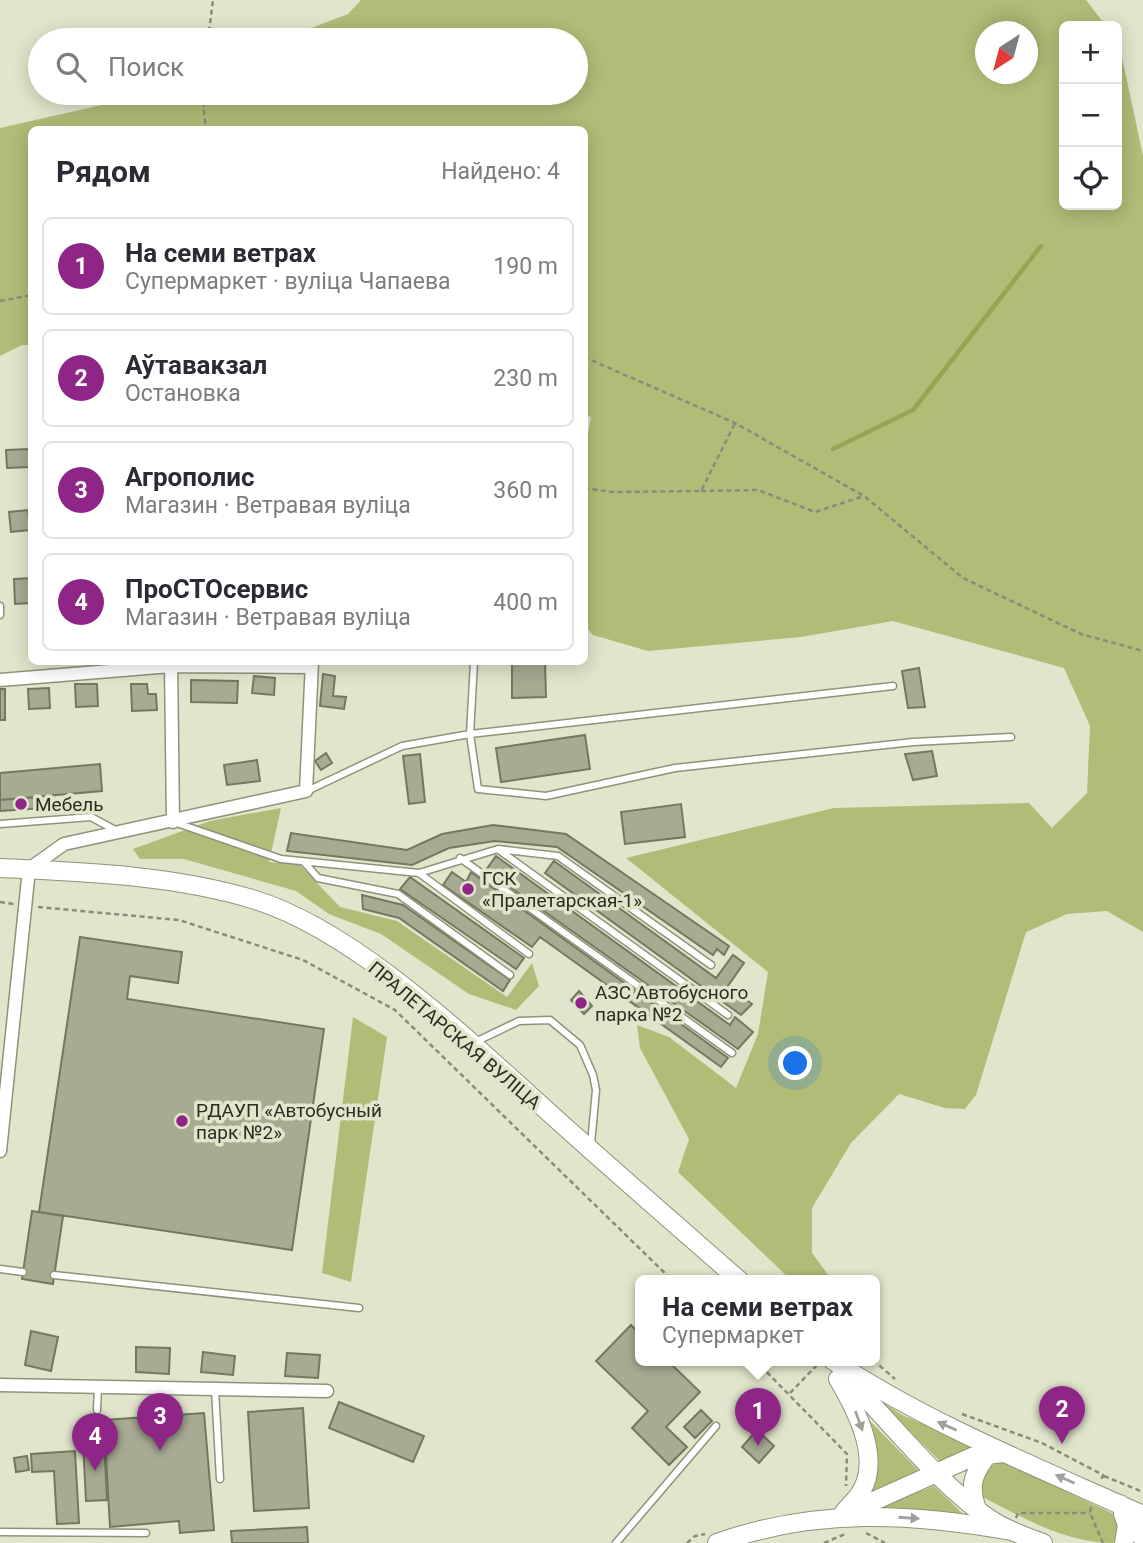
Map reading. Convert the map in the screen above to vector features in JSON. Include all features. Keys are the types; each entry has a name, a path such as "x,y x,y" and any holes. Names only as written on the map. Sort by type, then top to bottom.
{"main road":[{"name":"ПРАЛЕТАРСКАЯ ВУЛІЦА","path":"0,868 115,875 198,887 254,899 297,917 350,949 406,989 472,1043 733,1275"},
{"path":"833,1366 853,1405 868,1454 867,1475 862,1490 841,1515"},
{"path":"836,1366 938,1473 977,1507 1011,1531"},
{"path":"839,1366 886,1396 1143,1515"},
{"path":"717,1543 841,1515 972,1457 989,1453 1010,1454"},
{"path":"977,1507 971,1493 973,1476 989,1453"},
{"path":"1120,1504 1143,1539"},
{"path":"1120,1504 1126,1525 1124,1543"},
{"path":"841,1515 956,1521 1011,1531 1043,1543"}],"street":[{"path":"0,680 160,665"},
{"path":"171,665 173,821"},
{"path":"0,1151 29,869 64,844 122,834 306,791 312,665"},
{"path":"0,1385 327,1391"}],"lane":[{"path":"0,606 0,615"},
{"path":"474,665 470,734 478,789 546,796 675,768 913,742 1011,737"},
{"path":"306,791 402,746 470,734 893,686"},
{"path":"0,824 92,817 122,834"},
{"path":"173,821 281,859 419,873 460,858 498,849 558,856 711,965"},
{"path":"498,849 728,1015"},
{"path":"460,858 732,1053"},
{"path":"304,862 318,878 398,894 510,975"},
{"path":"419,873 529,954"},
{"path":"472,1043 519,1021 550,1020 580,1045 596,1090 590,1149"},
{"path":"0,1269 23,1272"},
{"path":"54,1275 359,1308"},
{"path":"97,1410 98,1387"},
{"path":"215,1389 220,1479"},
{"path":"615,1543 716,1426"},
{"path":"0,1532 146,1533"}],"path":[{"path":"210,28 214,0"},
{"path":"203,105 206,126"},
{"path":"0,301 28,296"},
{"path":"588,359 735,423 864,496 963,578 1081,634 1143,651"},
{"path":"701,491 735,423"},
{"path":"588,489 612,492 758,490 815,512 864,496"},
{"path":"0,902 179,920 303,960 395,1010 667,1275"},
{"path":"761,1366 847,1454 846,1487 839,1493"},
{"path":"790,1394 816,1366"},
{"path":"880,1366 905,1387"},
{"path":"952,1410 1013,1433"},
{"path":"1103,1475 1143,1492"},
{"path":"1011,1531 1018,1513 1090,1513"},
{"path":"841,1515 848,1525 885,1543"}],"green space":[{"path":"361,0 1086,0 1102,21 1059,21 1059,210 1122,210 1122,57 1143,156 1143,932 1107,911 1067,914 1026,932 976,1095 965,1109 945,1108 899,1094 851,1143 812,1208 812,1253 828,1275 786,1275 678,1172 689,1139 640,1048 637,1025 669,1037 736,1088 758,1034 768,972 626,858 834,808 1029,803 1052,828 1087,793 1090,726 1064,668 893,621 801,637 648,651 593,635 588,629 588,432 591,417 588,416 588,126 28,126 28,345 22,345 0,356 0,128 102,105 588,105 588,28 311,28 348,14"},
{"path":"281,808 269,862 300,865 340,907 397,921 507,997 532,963 539,986 516,1010 469,994 381,934 329,914 296,891 184,859 140,859 133,849 210,821"},
{"path":"353,1017 387,1037 351,1282 322,1273"},
{"path":"873,1396 902,1415 977,1447 940,1461"},
{"path":"866,1417 919,1471 870,1492"},
{"path":"1003,1462 1114,1514 1119,1521 1118,1539 1113,1543 1078,1539 1029,1521 983,1497 979,1491 988,1466"},
{"path":"934,1486 963,1514 876,1508"}],"building":[{"path":"28,449 28,467 7,468 6,450"},
{"path":"28,510 28,530 11,532 9,512"},
{"path":"28,578 28,603 15,604 14,579"},
{"path":"512,665 545,665 546,697 512,698"},
{"path":"919,668 925,707 908,708 902,671"},
{"path":"323,674 335,676 333,696 346,697 344,709 320,706"},
{"path":"254,676 275,678 274,695 252,693"},
{"path":"191,680 238,681 237,703 191,702"},
{"path":"75,684 97,684 98,706 76,707"},
{"path":"131,684 147,684 148,694 156,694 157,710 132,711"},
{"path":"49,688 50,708 29,709 28,689"},
{"path":"0,689 5,689 5,720 0,720"},
{"path":"585,735 590,769 501,782 496,748"},
{"path":"932,751 937,776 913,780 905,754"},
{"path":"326,753 332,763 321,770 315,761"},
{"path":"420,754 425,802 409,804 403,756"},
{"path":"257,760 260,781 227,785 224,765"},
{"path":"100,764 102,791 0,800 0,773"},
{"name":"Мебель","path":"41,797 43,808 0,811 0,800"},
{"path":"681,804 685,837 625,844 621,812"},
{"path":"493,825 566,834 729,946 724,955 717,949 713,955 557,847 495,841 449,848 412,865 287,851 291,833 407,850 442,834"},
{"path":"496,856 730,1025 735,1017 753,1032 738,1049 486,870"},
{"path":"554,861 716,978 733,955 744,963 728,986 752,1004 741,1015 545,873"},
{"path":"452,872 466,882 471,872 728,1058 721,1067 540,937 532,947 443,885"},
{"path":"410,877 524,958 516,969 400,889"},
{"path":"362,895 403,905 510,980 503,991 399,918 363,909"},
{"name":"РДАУП «Автобусный парк №2»","path":"80,937 182,952 178,983 130,976 127,999 324,1029 292,1250 39,1212"},
{"name":"АЗС Автобусного парка №2","path":"579,991 592,1006 584,1014 571,1000"},
{"path":"32,1211 63,1216 53,1284 22,1279"},
{"path":"631,1325 635,1329 635,1366 673,1366 700,1392 666,1427 687,1447 669,1465 632,1428 648,1411 596,1361"},
{"path":"31,1331 58,1337 51,1371 25,1365"},
{"path":"136,1347 170,1348 169,1374 136,1372"},
{"path":"203,1352 235,1356 233,1375 201,1372"},
{"path":"287,1353 320,1355 318,1378 285,1376"},
{"path":"339,1402 424,1436 413,1462 329,1428"},
{"path":"763,1407 774,1414 763,1431 752,1424"},
{"path":"303,1408 309,1508 254,1511 248,1412"},
{"path":"701,1410 712,1421 695,1438 684,1427"},
{"path":"204,1413 214,1530 180,1533 179,1521 110,1527 104,1420"},
{"path":"757,1430 774,1446 759,1463 742,1447"},
{"path":"104,1441 107,1500 86,1501 83,1442"},
{"path":"75,1451 79,1523 57,1524 54,1471 32,1472 31,1454"},
{"path":"27,1456 29,1470 16,1472 14,1458"},
{"path":"307,1527 308,1543 232,1543 231,1531"}],"waterway":[{"path":"833,449 913,410 1041,246"}],"place":[{"name":"Мебель","path":"21,804"},
{"name":"ГСК «Пралетарская-1»","path":"468,889"},
{"name":"АЗС Автобусного парка №2","path":"581,1003"},
{"name":"РДАУП «Автобусный парк №2»","path":"182,1121"},
{"name":"Аўтавакзал","path":"1062,1444"},
{"name":"На семи ветрах","path":"758,1446"},
{"name":"Агрополис","path":"160,1451"},
{"name":"ПроСТОсервис","path":"95,1471"}]}
